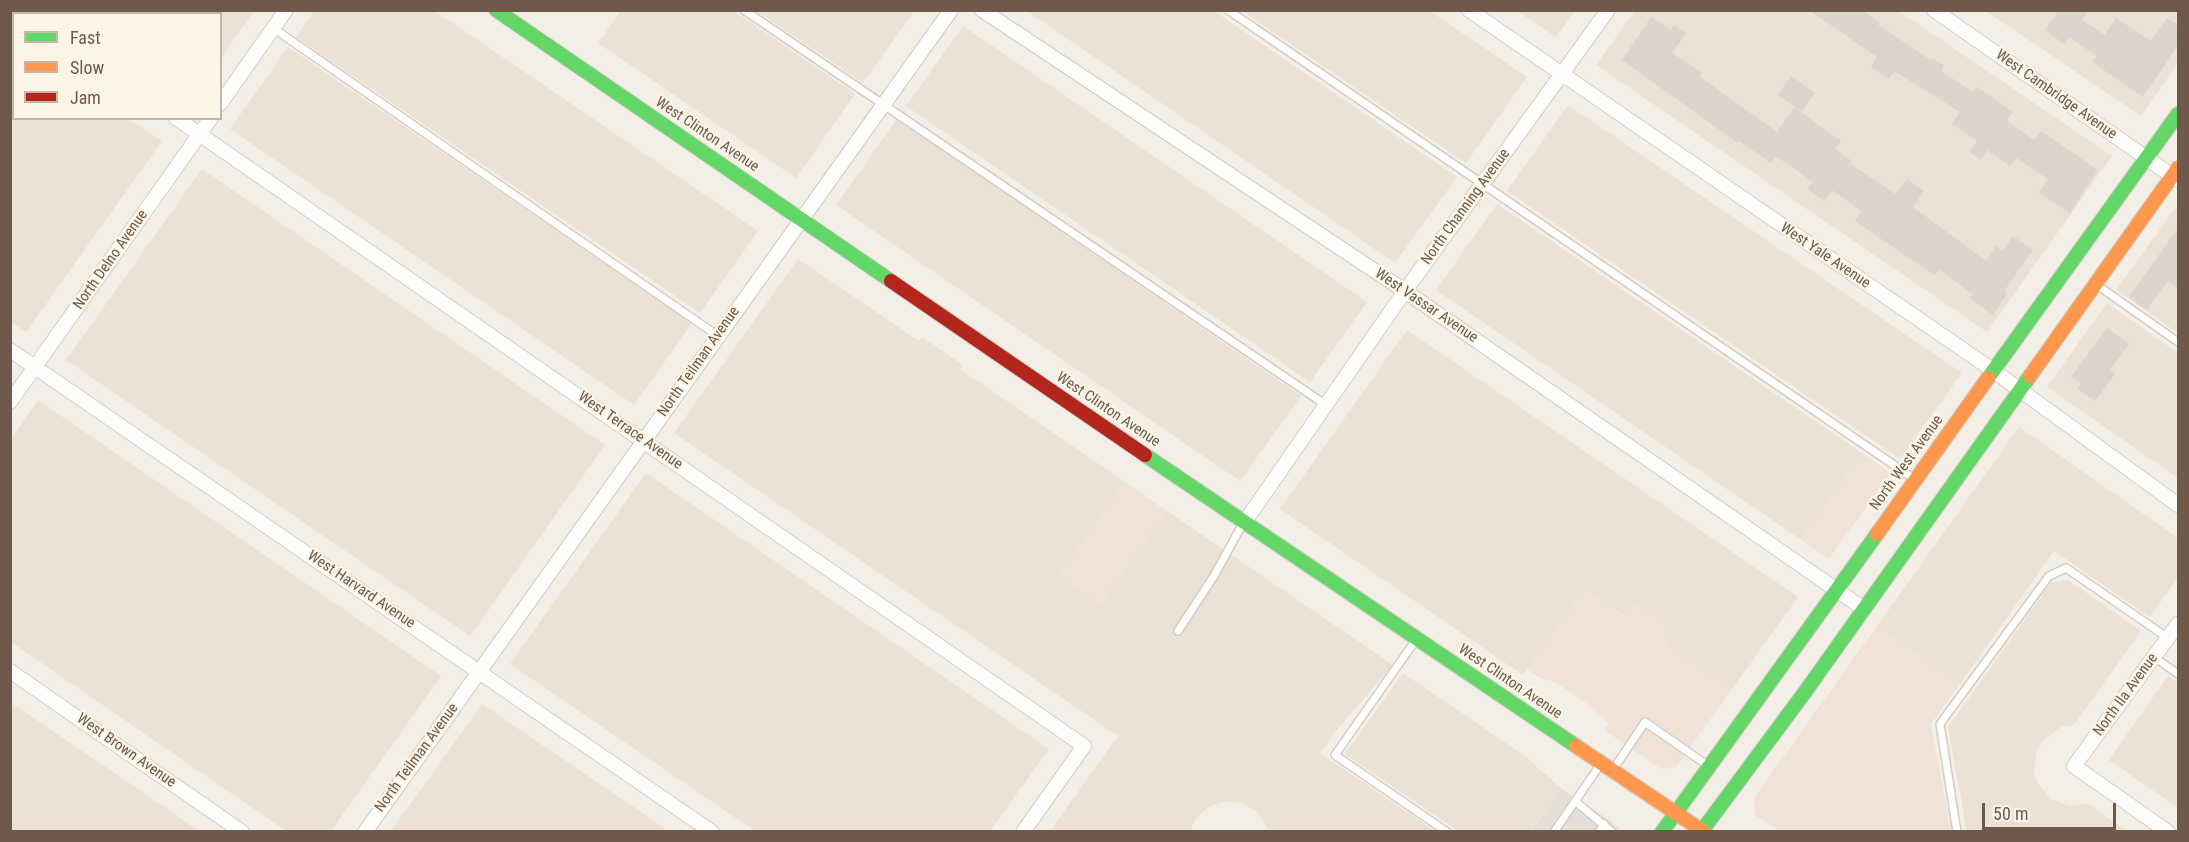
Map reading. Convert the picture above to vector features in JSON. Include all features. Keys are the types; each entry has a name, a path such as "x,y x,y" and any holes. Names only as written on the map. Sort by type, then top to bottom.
{"main road":[{"name":"West Clinton Avenue","path":"496,10 1244,523 1702,831"},
{"name":"North West Avenue","path":"1662,831 1838,590 1915,479 2178,114"},
{"path":"1702,831 1864,609 2095,284 2177,174"}],"street":[{"path":"222,101 286,10"},
{"name":"North Teilman Avenue","path":"365,831 951,10"},
{"name":"West Vassar Avenue","path":"982,10 1405,291 1864,609"},
{"name":"West Yale Avenue","path":"1469,10 1994,371 2178,505"},
{"name":"North Channing Avenue","path":"1244,523 1405,291 1608,10"},
{"name":"West Cambridge Avenue","path":"1934,10 2147,158 2177,174"},
{"name":"West Terrace Avenue","path":"179,120 1084,746 1023,831"},
{"name":"North Delno Avenue","path":"10,402 210,120"},
{"name":"West Harvard Avenue","path":"10,350 712,831"},
{"name":"North Ila Avenue","path":"2168,831 2074,766 2178,624"},
{"name":"West Brown Avenue","path":"10,671 242,831"}],"lane":[{"path":"744,10 1326,405"},
{"path":"1228,10 1915,479"},
{"path":"273,28 718,336"},
{"path":"2095,284 2178,342"},
{"path":"1178,631 1214,576 1244,523"},
{"path":"1957,831 1940,724 2049,576 2067,567 2168,638"},
{"path":"1417,639 1335,755 1447,831"},
{"path":"2154,657 2178,674"},
{"path":"1554,831 1575,801 1646,722 1709,766"},
{"path":"1575,801 1612,831"},
{"path":"1599,831 1604,824"}],"shaded area":[{"path":"254,11 222,57 222,12 59,12"},
{"path":"314,11 435,11 758,231 700,313 296,37"},
{"path":"621,11 734,11 855,94 796,178 598,43"},
{"path":"757,11 914,11 863,83"},
{"path":"1027,11 1214,11 1457,177 1395,263"},
{"path":"1242,11 1430,11 1527,77 1466,163"},
{"path":"1517,11 1575,11 1556,37"},
{"path":"1635,11 1899,11 2112,156 1987,332 1596,65"},
{"path":"1986,11 2178,11 2178,63 2141,116"},
{"path":"963,26 1367,302 1310,382 906,106"},
{"path":"10,38 12,39 12,120 130,120 162,141 26,332 11,322"},
{"path":"288,47 692,323 634,405 230,129"},
{"path":"1568,105 1962,373 1900,459 1507,191"},
{"path":"897,119 1301,396 1240,481 836,205"},
{"path":"202,169 605,445 470,636 66,360"},
{"path":"1497,204 1862,453 1800,539 1436,290"},
{"path":"2176,207 2178,208 2178,333 2116,290"},
{"path":"798,259 919,341 922,337 963,365 960,369 1125,482 1059,575 1101,604 1167,511 1393,665 1334,733 1320,753 1435,831 1269,831 1255,810 1241,803 1227,801 1206,809 1195,820 1190,831 1050,831 1118,736 674,433"},
{"path":"2107,303 2178,353 2178,478 2047,387"},
{"path":"1407,330 1798,597 1732,689 1665,644 1676,628 1625,616 1584,589 1523,675 1280,509"},
{"path":"38,400 441,676 331,831 286,831 11,642 11,439"},
{"path":"2019,427 2178,538 2178,577 2150,617 2054,551 1960,684 1877,626"},
{"path":"1862,453 1890,473 1829,559 1800,539"},
{"path":"646,473 1049,749 990,831 755,831 510,664"},
{"path":"1125,482 1167,511 1101,604 1059,575"},
{"path":"2068,580 2141,631 2074,725 2061,727 2043,740 2037,750 2034,771 2037,782 2051,799 2069,806 2088,804 2127,831 1967,831 1948,727 2051,583"},
{"path":"1584,589 1624,616 1636,601 1676,629 1665,644 1732,689 1676,767 1661,769 1604,730 1609,723 1586,703 1555,682 1540,678 1527,669"},
{"path":"1877,626 1960,684 1931,724 1951,831 1779,831 1756,816 1753,799"},
{"path":"1403,673 1528,758 1561,788 1530,831 1458,831 1345,754"},
{"path":"2168,676 2178,683 2178,808 2109,760"},
{"path":"10,702 160,804 199,831 11,831"},
{"path":"482,704 644,814 668,831 391,831"},
{"path":"1561,788 1619,827 1620,831 1530,832"}],"building":[{"path":"1809,10 1862,10 1880,23 1878,25 1944,66 1941,71 1973,92 1977,87 2013,112 2007,121 2034,140 2041,131 2098,170 2070,213 2039,193 2048,179 2016,158 2010,166 1987,150 1981,160 1970,152 1977,141 1952,124 1960,112 1894,71 1889,79 1871,67 1877,57"},
{"path":"2059,10 2088,10 2082,20 2105,35 2116,18 2151,41 2167,18 2178,25 2178,45 2143,97 2092,62 2097,56 2069,37 2064,44 2045,30"},
{"path":"1651,17 1671,30 1674,25 1686,33 1672,53 1702,73 1700,77 1777,132 1794,107 1841,141 1835,149 1852,161 1850,164 1896,194 1907,179 1924,191 1913,207 1986,261 1996,246 2003,251 2013,236 2033,250 2004,291 2007,294 1993,315 1970,298 1973,294 1939,270 1934,275 1855,221 1861,211 1832,190 1824,201 1808,189 1813,182 1787,163 1775,157 1771,163 1739,141 1738,143 1622,60"},
{"path":"1791,76 1815,93 1802,112 1778,95"},
{"path":"2178,228 2178,288 2168,281 2147,310 2129,297"},
{"path":"2107,328 2129,344 2110,370 2115,374 2095,401 2078,389 2081,384 2071,377"}],"traffic: fast":[{"path":"496,10 891,281"},
{"path":"1988,378 2178,114"},
{"path":"1701,832 1805,692 2030,376"},
{"path":"1145,455 1576,746"},
{"path":"1662,832 1877,534"}],"traffic: slow":[{"path":"2030,376 2178,168"},
{"path":"1877,534 1988,378"},
{"path":"1576,746 1704,832"}],"traffic: jam":[{"path":"891,281 1145,455"}]}
